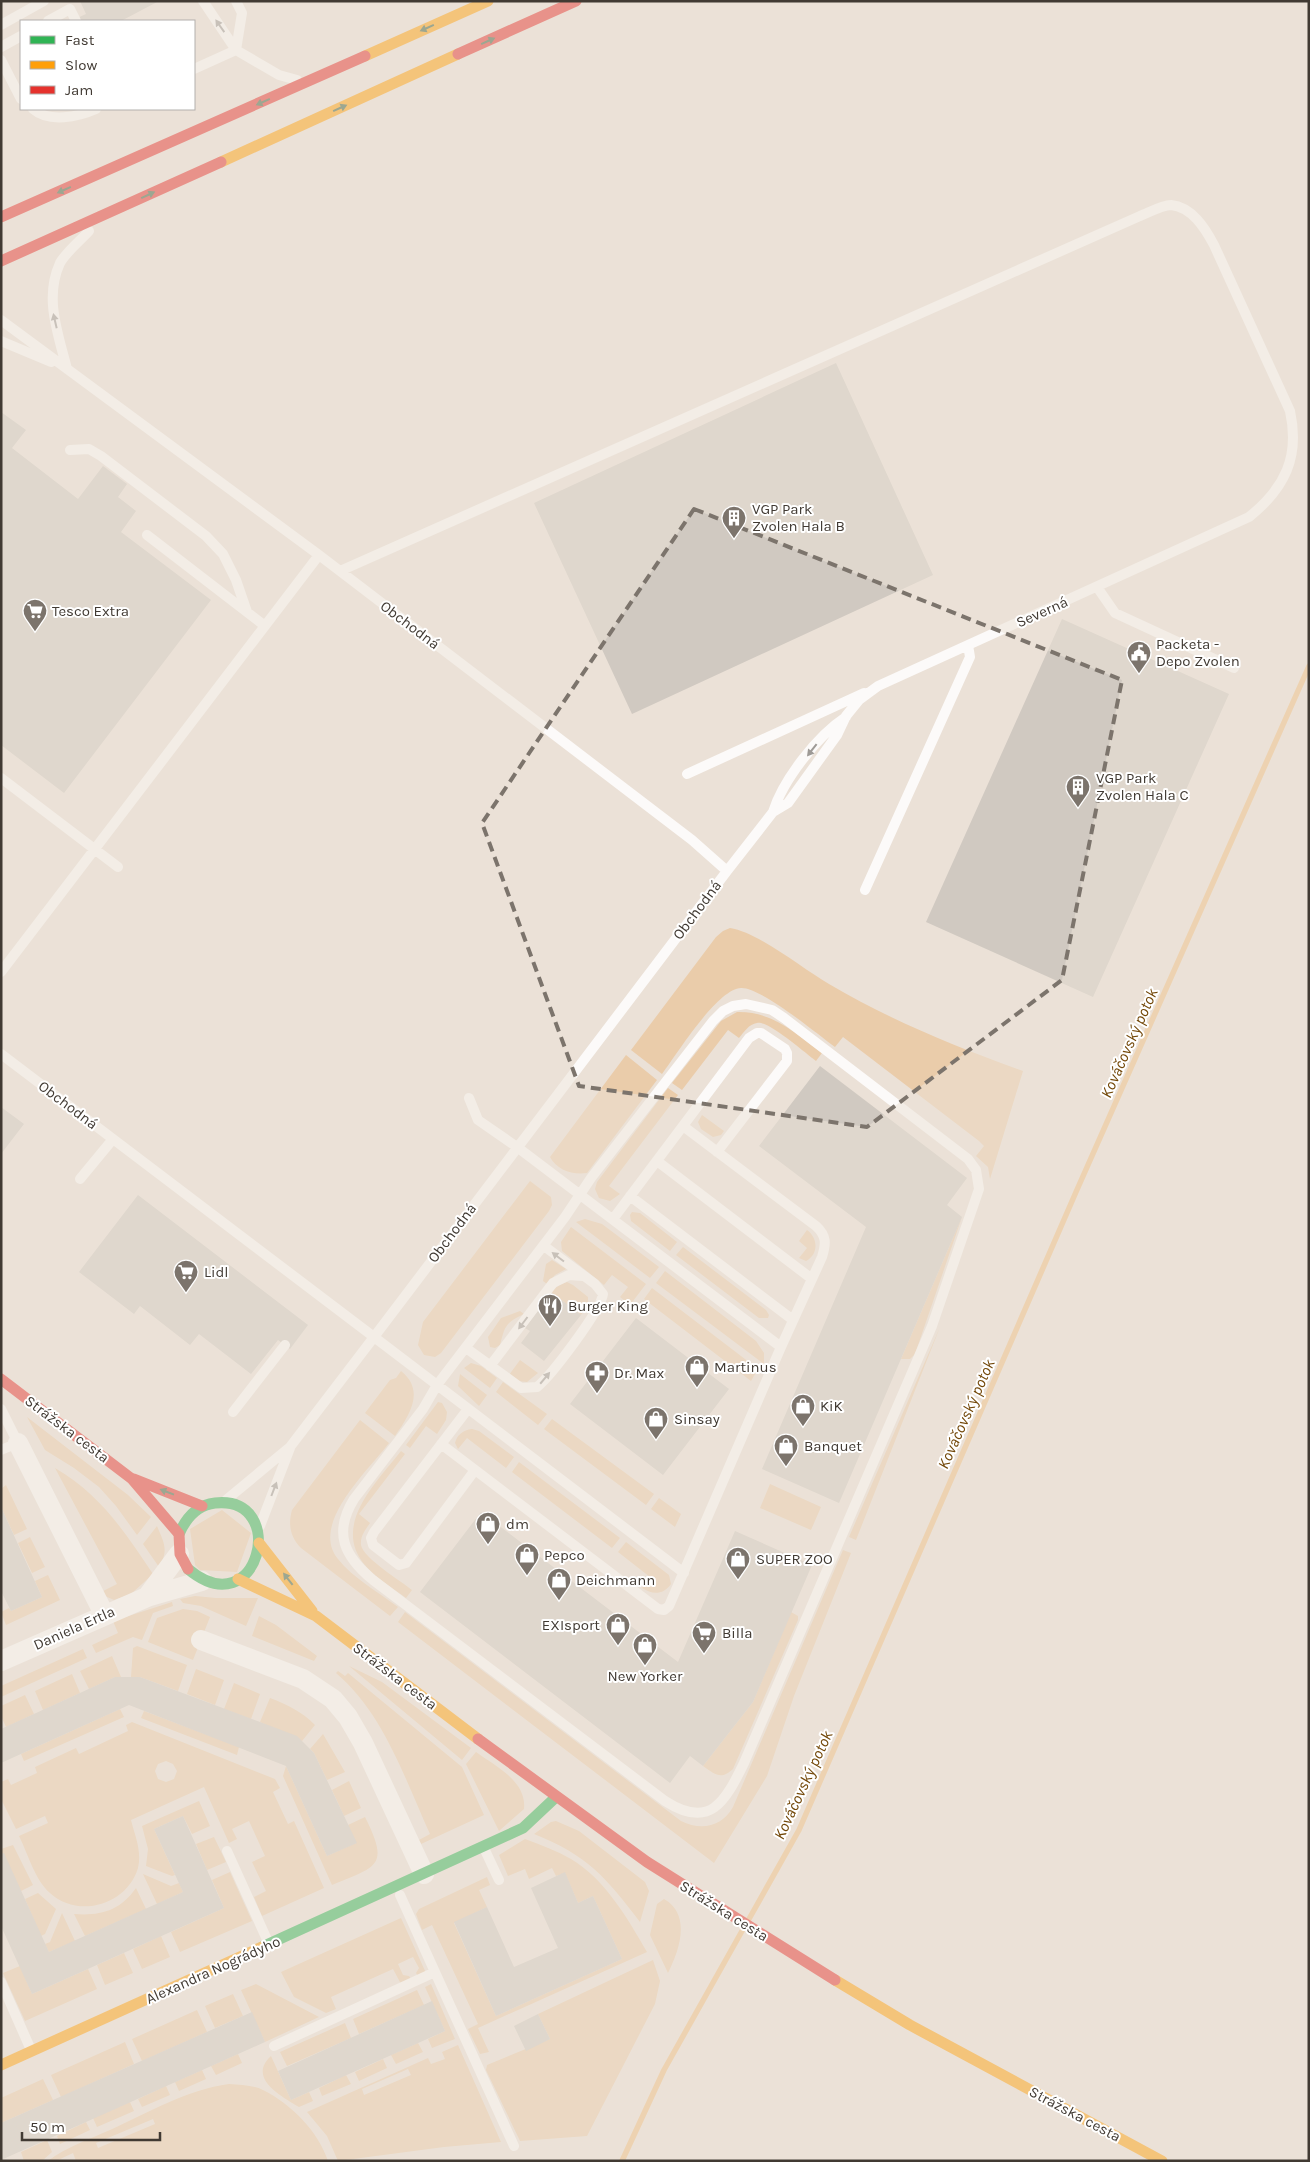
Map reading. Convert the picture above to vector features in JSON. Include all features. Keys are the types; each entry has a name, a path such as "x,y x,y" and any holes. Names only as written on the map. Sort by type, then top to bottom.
{"street":[{"path":"1,217 488,1"},
{"path":"1,261 576,1"},
{"name":"Strážska cesta","path":"1,1379 132,1479 179,1534"},
{"path":"11,1443 104,1614"},
{"name":"Strážska cesta","path":"132,1479 202,1506"},
{"path":"223,1502 202,1506 187,1517 179,1534 179,1554 188,1570 202,1581 221,1584 238,1579 256,1561 259,1537"},
{"name":"Strážska cesta","path":"223,1502 243,1510 251,1518 259,1537 316,1616"},
{"path":"147,1597 179,1554"},
{"name":"Strážska cesta","path":"238,1579 316,1616 556,1797 647,1862 778,1945 910,2025 1162,2161"},
{"name":"Daniela Ertla","path":"1,1661 104,1614 147,1597 202,1581"},
{"path":"201,1640 297,1676 312,1683 333,1699 348,1717 363,1743 424,1874"},
{"name":"Alexandra Nográdyho","path":"1,2064 270,1945 484,1847 523,1828 556,1797"}],"lane":[{"path":"1,25 44,1"},
{"path":"236,1 242,13 236,50"},
{"path":"202,2 236,50 279,75 308,82"},
{"path":"55,20 70,9 76,20"},
{"path":"1,47 20,37"},
{"path":"195,69 236,50"},
{"path":"1,60 20,97"},
{"path":"34,110 37,113 58,118 92,110"},
{"name":"Severná","path":"340,571 1169,205 1182,209 1195,217 1206,230 1214,245 1290,411 1294,430 1293,448 1289,466 1281,484 1268,502 1249,516 1098,587 878,686 859,700 846,716 838,735 788,803 773,812 727,871"},
{"path":"67,369 53,316 52,290 61,261 104,215"},
{"path":"1,320 67,369"},
{"path":"1,340 67,369"},
{"name":"Obchodná","path":"67,369 340,571 692,840 727,871 290,1448 223,1502"},
{"path":"70,450 89,449 101,456 206,536 223,554 236,580 247,612"},
{"path":"147,535 265,626"},
{"path":"1,972 319,556"},
{"path":"1098,587 1115,614 1234,668"},
{"path":"865,890 970,657 968,645"},
{"path":"687,774 878,686"},
{"path":"1,778 118,867"},
{"path":"746,1004 772,1010 784,1018 968,1159 980,1179 975,1202 932,1326 744,1764 726,1797 719,1806 709,1812 695,1814 680,1811 665,1801 373,1580 349,1555 344,1542 346,1513 423,1409 437,1385 544,1246 579,1195 713,1021 724,1011 746,1004"},
{"path":"613,1219 749,1038 757,1032 766,1035 785,1049 788,1053 787,1061 717,1152"},
{"name":"Obchodná","path":"1,1054 374,1337"},
{"path":"469,1098 478,1120 517,1147 781,1346"},
{"path":"441,1444 658,1609 664,1610 669,1606 781,1346 812,1279 824,1250 825,1237 821,1231 683,1126"},
{"path":"80,1179 113,1139"},
{"path":"656,1161 812,1279"},
{"path":"630,1196 793,1320"},
{"path":"466,1348 521,1388 537,1387 542,1383 602,1302 601,1289 544,1246"},
{"path":"490,1366 553,1283 570,1275 584,1276"},
{"path":"374,1337 684,1573"},
{"path":"233,1412 285,1345"},
{"path":"1,1409 11,1443"},
{"path":"468,1409 372,1535 372,1546 400,1565 406,1563 475,1470"},
{"path":"1,1429 11,1443"},
{"name":"Obchodná","path":"259,1537 290,1448"},
{"path":"484,1847 499,1880"},
{"path":"227,1851 270,1945"},
{"path":"400,1895 514,2146"},
{"path":"274,2046 435,1972"},
{"path":"1,1982 32,2051"}],"highlighted area":[{"path":"694,509 1122,680 1062,980 867,1127 579,1086 482,823"}],"shaded area":[{"path":"730,928 754,936 829,984 900,1021 1023,1071 990,1179 988,1167 976,1156 984,1146 979,1141 843,1037 835,1047 775,1003 750,990 741,988 731,991 709,1010 662,1074 631,1050 716,937"},
{"path":"737,1012 761,1015 772,1019 822,1053 816,1061 778,1032 762,1023 757,1023 749,1027 739,1038 728,1030 682,1090 672,1083 721,1021"},
{"path":"626,1055 657,1080 587,1173 566,1171 553,1162 550,1157"},
{"path":"668,1088 678,1095 609,1186 620,1194 610,1201 599,1198 595,1189 597,1182"},
{"path":"702,1115 724,1131 721,1135 713,1137 701,1129 698,1122"},
{"path":"530,1181 551,1197 552,1205 549,1211 441,1353 435,1357 424,1355 418,1345 423,1322"},
{"path":"632,1212 640,1213 677,1242 670,1251 631,1221 630,1215"},
{"path":"962,1217 915,1354 910,1359 901,1359"},
{"path":"585,1219 602,1224 659,1267 650,1278 576,1222"},
{"path":"571,1227 646,1284 630,1305 620,1297 628,1287 612,1275 604,1285 562,1251 561,1242"},
{"path":"807,1230 811,1233 816,1246 813,1254 806,1261 799,1258 807,1248 799,1241"},
{"path":"683,1247 766,1310 769,1315 768,1318 759,1318 676,1255"},
{"path":"552,1260 566,1269 555,1275 547,1284 543,1281 546,1264"},
{"path":"665,1271 756,1341 764,1353 764,1364 656,1283"},
{"path":"567,1282 588,1297 588,1305 581,1315 551,1292 559,1285"},
{"path":"652,1288 758,1369 751,1381 644,1299"},
{"path":"520,1311 524,1314 509,1323 503,1333 500,1345 495,1348 490,1347 488,1337 501,1318"},
{"path":"940,1327 856,1540 849,1537"},
{"path":"520,1360 538,1373 527,1382 518,1381 509,1375"},
{"path":"471,1363 481,1366 497,1378 490,1388 464,1368"},
{"path":"401,1371 413,1387 414,1395 410,1412 395,1436 365,1413 390,1380 396,1378"},
{"path":"460,1374 487,1395 479,1406 458,1386"},
{"path":"503,1382 547,1414 538,1425 496,1392"},
{"path":"438,1402 442,1403 447,1412 446,1420 437,1434 426,1426 410,1448 406,1445"},
{"path":"27,1417 128,1495 151,1517 137,1535 116,1506 99,1487 74,1468 45,1450"},
{"path":"552,1419 654,1494 646,1505 544,1429"},
{"path":"360,1420 389,1443 345,1498 336,1514 331,1530 331,1545 344,1566 366,1585 398,1607 390,1616 301,1548 294,1539 291,1530 292,1510"},
{"path":"472,1429 479,1431 514,1457 506,1468 467,1438 458,1449 455,1443 457,1438 461,1433"},
{"path":"401,1451 405,1454 359,1514 370,1523 361,1539 363,1550 375,1563 412,1590 406,1598 368,1569 355,1549 353,1534 355,1519 370,1490"},
{"path":"519,1462 620,1538 612,1548 512,1472"},
{"path":"55,1468 86,1490 99,1502 132,1543 153,1574 131,1594 114,1600 105,1596 103,1591 117,1584"},
{"path":"770,1484 821,1507 811,1530 760,1508"},
{"path":"6,1485 27,1529 14,1535 1,1507 1,1489"},
{"path":"659,1498 681,1514 675,1527 651,1509"},
{"path":"222,1510 251,1533 237,1572 200,1570 195,1565 190,1529"},
{"path":"157,1526 165,1551 159,1567 143,1544"},
{"path":"30,1537 45,1567 32,1573 18,1543"},
{"path":"626,1542 669,1575 671,1584 668,1588 654,1593 642,1588 650,1577 618,1552"},
{"path":"843,1550 851,1553 794,1696 767,1776 714,1863 398,1622 405,1612 681,1821 696,1826 710,1825 723,1819 733,1807"},
{"path":"48,1575 60,1600 6,1625 1,1612 9,1608 11,1611 42,1597 35,1581"},
{"path":"195,1596 258,1598 246,1626 201,1606 183,1603 180,1599"},
{"path":"172,1602 173,1606 153,1613 142,1640 133,1637 96,1653 92,1645 118,1633 113,1621"},
{"path":"183,1609 197,1611 210,1617 193,1660 148,1642 157,1618"},
{"path":"791,1612 798,1616 798,1620 733,1769 722,1775 715,1774 703,1766 753,1702"},
{"path":"259,1616 276,1625 317,1656 314,1661 252,1636"},
{"path":"137,1646 187,1665 178,1691 140,1677 131,1677 133,1648"},
{"path":"83,1649 87,1658 1,1697 1,1686"},
{"path":"112,1656 121,1677 115,1677 89,1689 80,1671"},
{"path":"349,1666 382,1682 471,1748 462,1760"},
{"path":"196,1669 224,1680 215,1705 187,1694"},
{"path":"338,1671 345,1676 348,1673 462,1767 484,1815 421,1844 419,1840 430,1834 391,1747 367,1707 353,1689 336,1673"},
{"path":"72,1674 80,1693 43,1710 35,1691"},
{"path":"234,1683 260,1694 251,1719 224,1709"},
{"path":"25,1695 34,1714 6,1727 1,1716 1,1706"},
{"path":"270,1698 294,1709 315,1725 302,1741 260,1722"},
{"path":"120,1709 124,1717 24,1761 21,1754"},
{"path":"144,1711 239,1747 237,1755 141,1718"},
{"path":"132,1722 275,1779 280,1788 273,1792 288,1824 294,1821 324,1888 262,1916 254,1897 266,1891 252,1862 265,1856 249,1821 232,1829 237,1839 229,1843 204,1787 131,1820 139,1850 138,1868 132,1881 124,1891 113,1899 87,1906 74,1905 61,1901 50,1893 36,1874 19,1836 48,1823 45,1816 16,1829 1,1799 1,1782 8,1779 11,1785 37,1773 35,1767 76,1748 79,1754 128,1731 126,1725","holes":["166,1761 173,1764 177,1771 174,1779 166,1782 158,1779 155,1771 158,1764"]},
{"path":"323,1734 345,1772 327,1780 314,1753 310,1749"},
{"path":"476,1752 508,1775 515,1782 524,1799 524,1809 499,1831 466,1764"},
{"path":"286,1766 327,1856 356,1843 348,1825 365,1817 377,1846 375,1863 360,1873 332,1885 283,1776"},
{"path":"349,1781 361,1808 344,1816 332,1790"},
{"path":"199,1801 210,1826 192,1834 183,1816 154,1829 175,1875 172,1876 146,1866 148,1849 142,1826"},
{"path":"556,1821 579,1831 645,1882 649,1891 640,1922 617,1892 582,1859 568,1850 534,1834 551,1822"},
{"path":"214,1837 226,1862 207,1870 196,1844"},
{"path":"525,1839 571,1859 595,1877 624,1913 647,1952 478,2028 489,2052 480,2054 468,2029 478,2024 432,1925 422,1930 416,1914 419,1909 487,1877 490,1885 479,1890 487,1907 454,1923 496,2016 622,1959 593,1896 578,1903 565,1873 556,1876 552,1868 529,1879 525,1869 508,1876 499,1855"},
{"path":"13,1845 33,1885 21,1891 1,1854 1,1849"},
{"path":"230,1872 252,1921 180,1952 171,1932 224,1908 212,1880"},
{"path":"143,1874 171,1886 179,1883 183,1892 157,1904"},
{"path":"136,1888 146,1909 85,1936 74,1914 101,1913 109,1910 123,1902"},
{"path":"38,1893 56,1909 45,1934 41,1936 25,1899"},
{"path":"664,1899 673,1906 678,1914 681,1934 676,1954 668,1973 650,1935 657,1904"},
{"path":"62,1913 75,1941 49,1952 45,1944 50,1942"},
{"path":"401,1918 426,1973 418,1976 416,1973 419,1968 413,1957 398,1964 403,1975 409,1976 411,1979 401,1984 393,1969 331,1997 336,2009 326,2013 294,1997 281,1972"},
{"path":"161,1936 170,1957 142,1969 133,1949"},
{"path":"124,1953 133,1973 105,1985 97,1965"},
{"path":"653,1960 660,1981 655,2004 587,2136 520,2141 486,2070 487,2065 550,2039 538,2014"},
{"path":"20,1966 32,1994 88,1969 97,1989 25,2021 3,1973"},
{"path":"256,1984 319,2017 265,2042 241,1990"},
{"path":"431,1984 455,2039 432,2048 428,2039 445,2031 425,1987"},
{"path":"417,1990 424,2005 359,2034 353,2019"},
{"path":"233,1994 243,2016 215,2028 205,2006"},
{"path":"197,2010 207,2032 142,2061 132,2039"},
{"path":"345,2023 351,2038 287,2066 280,2052"},
{"path":"125,2042 134,2064 61,2097 51,2075"},
{"path":"418,2043 423,2052 396,2064 391,2055"},
{"path":"458,2045 501,2142 444,2147 338,2161 327,2136 307,2112 428,2058 431,2064 445,2059 442,2052","holes":["408,2069 411,2075 364,2095 362,2089"]},
{"path":"238,2054 242,2063 216,2075 211,2066"},
{"path":"271,2056 291,2100 309,2092 313,2101 299,2107 269,2086 263,2072 265,2064"},
{"path":"383,2059 387,2068 359,2081 355,2072"},
{"path":"202,2070 206,2079 179,2091 175,2082"},
{"path":"346,2075 351,2084 322,2096 319,2088"},
{"path":"43,2079 53,2100 1,2123 1,2098"},
{"path":"229,2084 259,2088 284,2103 318,2139 328,2161 76,2161 73,2153 56,2161 48,2161 70,2147 183,2096","holes":["153,2119 155,2124 98,2148 96,2143"]},
{"path":"166,2086 170,2095 142,2107 138,2099"},
{"path":"130,2102 134,2111 97,2127 93,2118"},
{"path":"86,2122 90,2130 60,2144 57,2136"},
{"path":"47,2140 52,2152 42,2161 24,2161 21,2152"}],"building":[{"path":"80,1 159,1 123,20 73,20 86,14"},
{"name":"VGP Park Zvolen Hala B","path":"836,363 933,575 632,714 534,503"},
{"path":"1,412 26,430 12,448 78,499 103,466 127,484 118,497 136,511 121,532 211,600 64,793 1,745"},
{"name":"VGP Park Zvolen Hala C","path":"1062,619 1229,694 1093,997 926,922"},
{"path":"820,1066 967,1178 947,1205 962,1217 839,1503 762,1469 866,1227 759,1146"},
{"path":"1,1107 24,1124 1,1154"},
{"name":"Lidl","path":"138,1195 308,1325 290,1349 278,1340 251,1374 199,1334 190,1345 140,1306 134,1314 79,1272"},
{"path":"551,1292 581,1315 544,1361 521,1343 530,1331 525,1328"},
{"path":"636,1318 729,1389 663,1475 570,1404"},
{"path":"1,1507 42,1597 11,1611 1,1591"},
{"path":"481,1512 678,1662 735,1531 812,1565 753,1702 703,1766 690,1756 670,1783 420,1592"},
{"path":"115,1677 140,1677 297,1736 314,1753 357,1843 327,1856 286,1766 129,1705 1,1763 1,1729"},
{"path":"183,1816 224,1908 32,1994 1,1926 1,1854 4,1853 49,1952 183,1892 154,1829"},
{"path":"565,1872 578,1903 593,1896 622,1959 496,2016 454,1922 487,1907 514,1967 558,1948 531,1888"},
{"path":"432,2001 445,2031 291,2100 278,2071"},
{"path":"252,2012 265,2042 1,2160 1,2123"},
{"path":"538,2014 550,2039 526,2051 514,2026"}],"waterway":[{"name":"Kováčovský potok","path":"749,1919 799,1830 1076,1192 1309,666"},
{"name":"Kováčovský potok","path":"622,2161 664,2070 742,1931"}],"traffic: fast":[{"path":"179,1534 193,1513 203,1506 215,1503 238,1506 252,1518 258,1536 256,1555 248,1572 233,1582 213,1583 188,1569"},
{"path":"262,1947 523,1828 556,1797"}],"traffic: slow":[{"path":"365,56 488,1"},
{"path":"221,162 458,54"},
{"path":"259,1543 312,1611"},
{"path":"238,1579 316,1616 478,1739"},
{"path":"1,2065 262,1947"},
{"path":"835,1980 910,2025 1162,2161"}],"traffic: jam":[{"path":"458,54 576,1"},
{"path":"1,217 365,56"},
{"path":"1,261 221,162"},
{"path":"1,1379 132,1479 179,1534 180,1554 188,1569"},
{"path":"134,1479 202,1506"},
{"path":"478,1739 647,1862 835,1980"}],"place":[{"name":"VGP Park Zvolen Hala B","path":"734,539"},
{"name":"Tesco Extra","path":"35,632"},
{"name":"Packeta - Depo Zvolen","path":"1139,674"},
{"name":"VGP Park Zvolen Hala C","path":"1078,808"},
{"name":"Lidl","path":"186,1293"},
{"name":"Burger King","path":"550,1327"},
{"name":"Martinus","path":"697,1388"},
{"name":"Dr. Max","path":"597,1394"},
{"name":"KiK","path":"803,1427"},
{"name":"Sinsay","path":"656,1440"},
{"name":"Banquet","path":"786,1467"},
{"name":"dm","path":"488,1545"},
{"name":"Pepco","path":"527,1576"},
{"name":"SUPER ZOO","path":"738,1580"},
{"name":"Deichmann","path":"559,1601"},
{"name":"EXIsport","path":"618,1646"},
{"name":"Billa","path":"704,1654"},
{"name":"New Yorker","path":"645,1666"}]}
